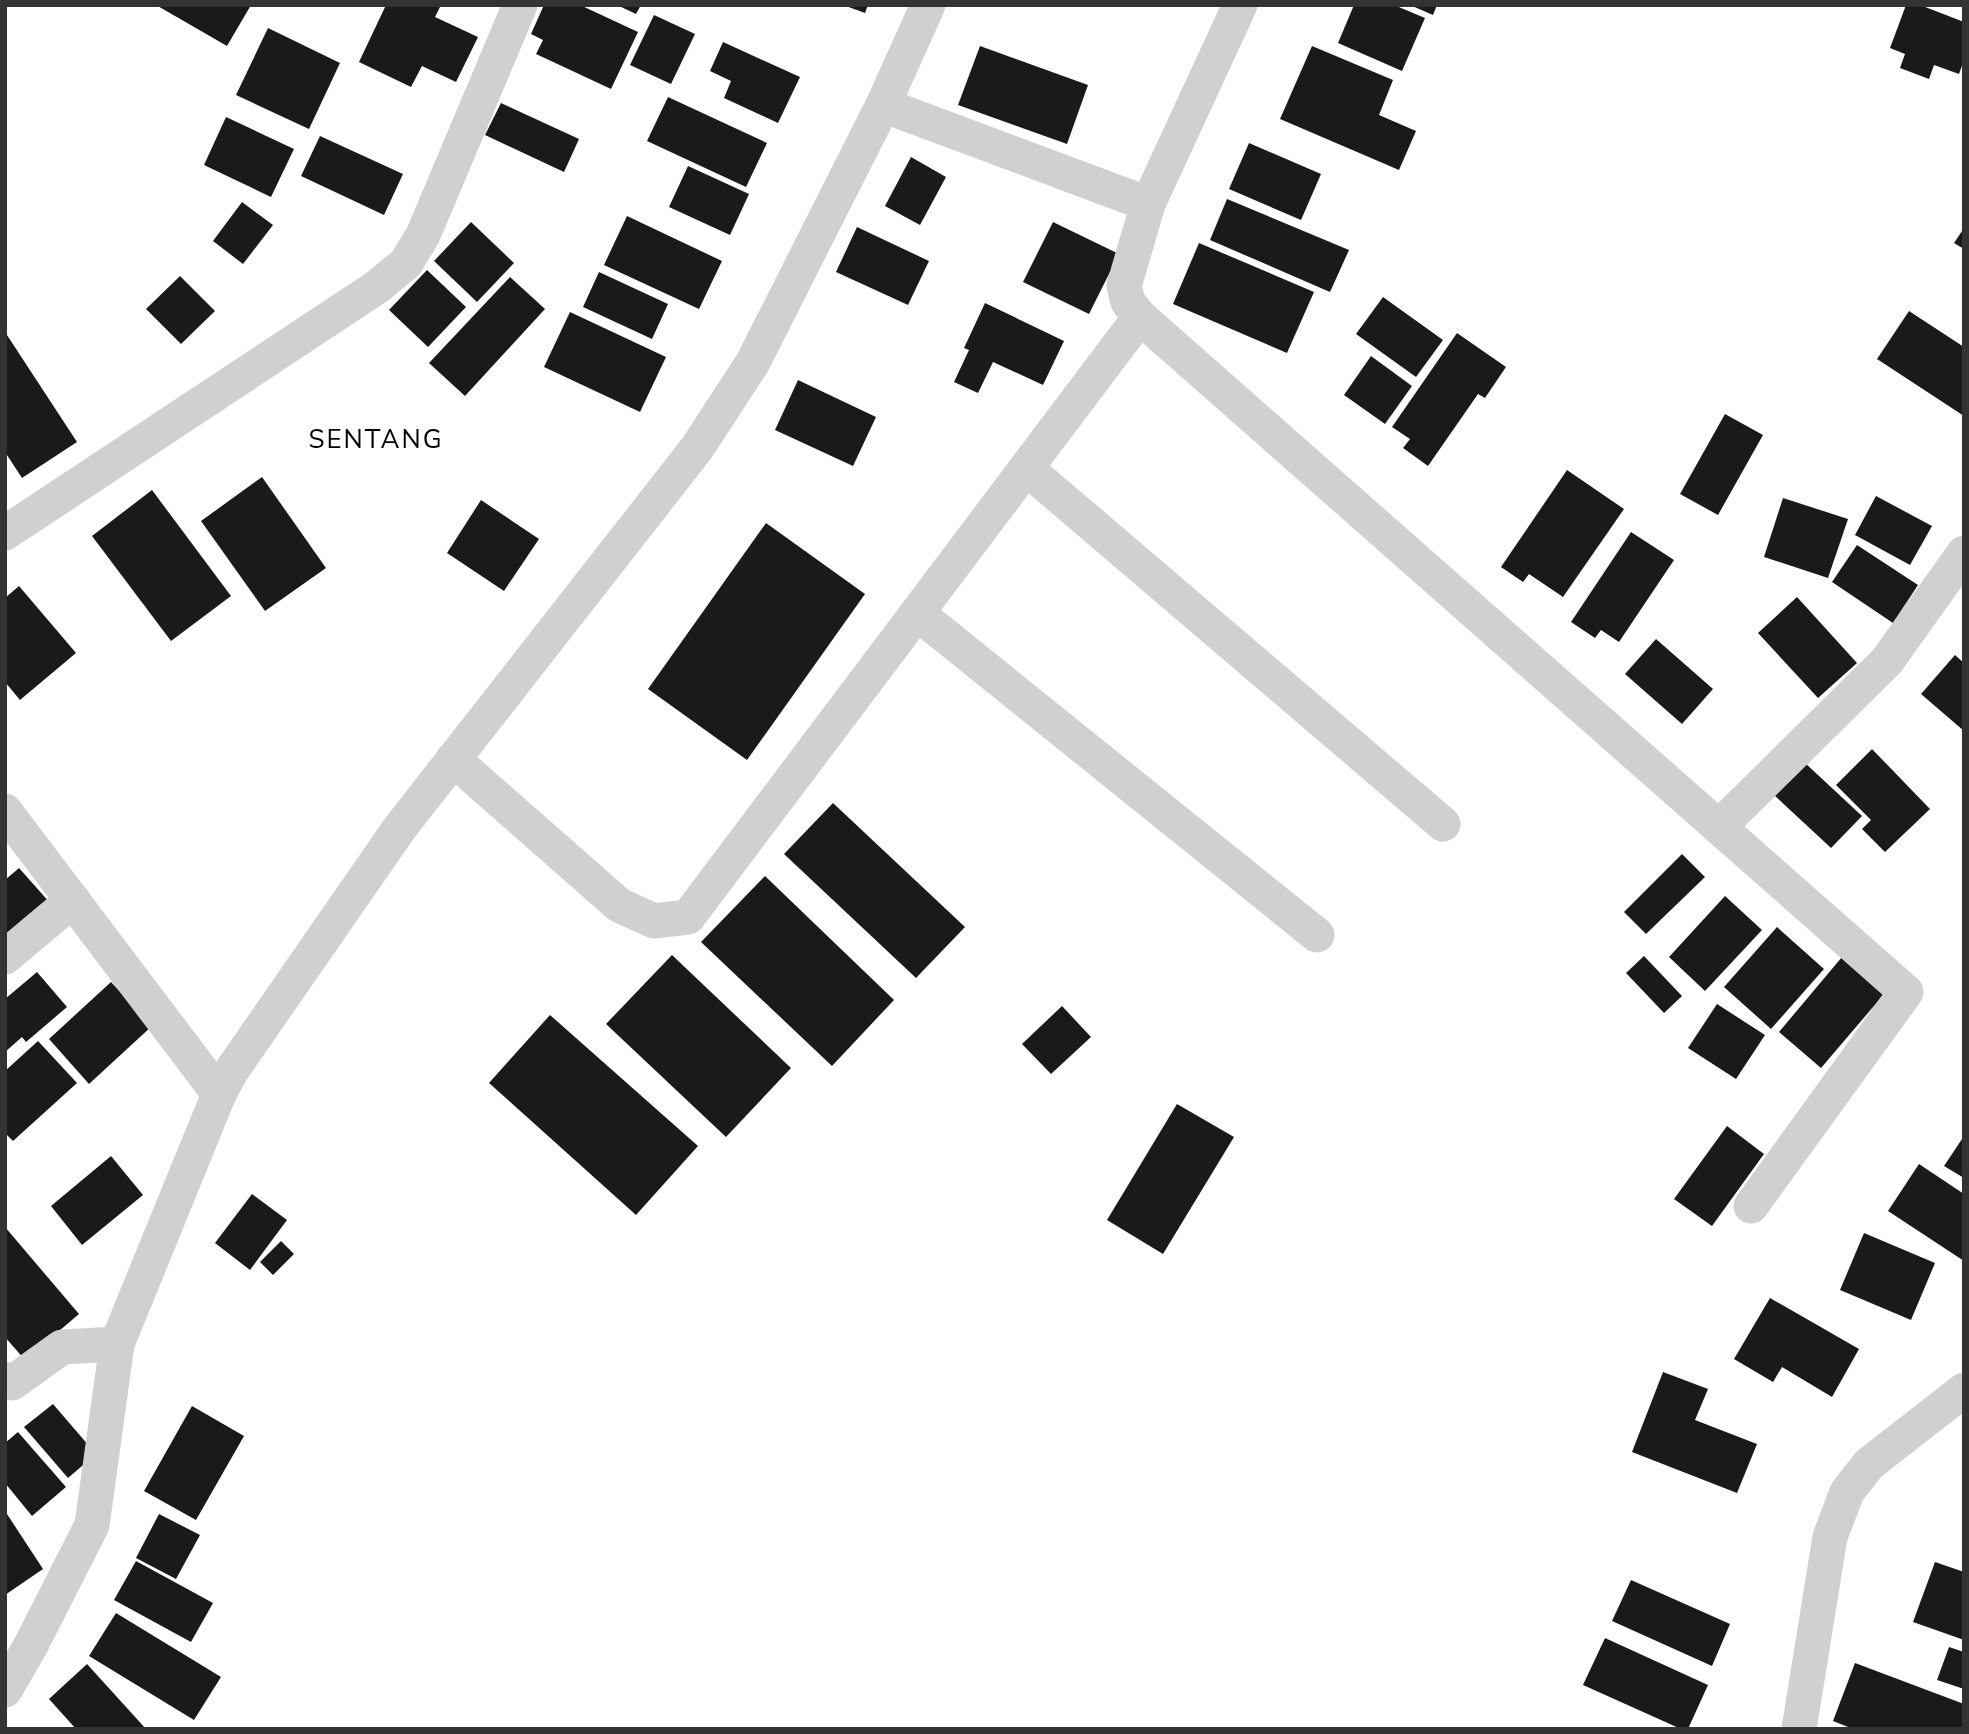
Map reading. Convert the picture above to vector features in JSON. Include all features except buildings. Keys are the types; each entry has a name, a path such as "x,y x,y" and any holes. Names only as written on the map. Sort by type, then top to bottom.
{"street":[{"path":"5,533 377,287 405,263 423,235 520,5"},
{"path":"5,1690 92,1525 117,1344 219,1094 232,1070 392,840 697,448 729,401 753,362 883,105 928,5"},
{"path":"1240,5 1148,204 1124,286 1128,302 1140,317 1906,992 1751,1206"},
{"path":"883,105 1148,204"},
{"path":"453,759 620,905 654,920 688,917 1140,317"},
{"path":"1026,468 1443,824"},
{"path":"1719,827 1887,661 1964,553"},
{"path":"917,613 1317,935"},
{"path":"5,811 219,1094"},
{"path":"5,957 73,901"},
{"path":"5,1379 12,1383 62,1347 117,1344"},
{"path":"1799,1729 1830,1537 1847,1492 1869,1464 1964,1390"}],"district":[{"name":"SENTANG","path":"376,439"}]}
